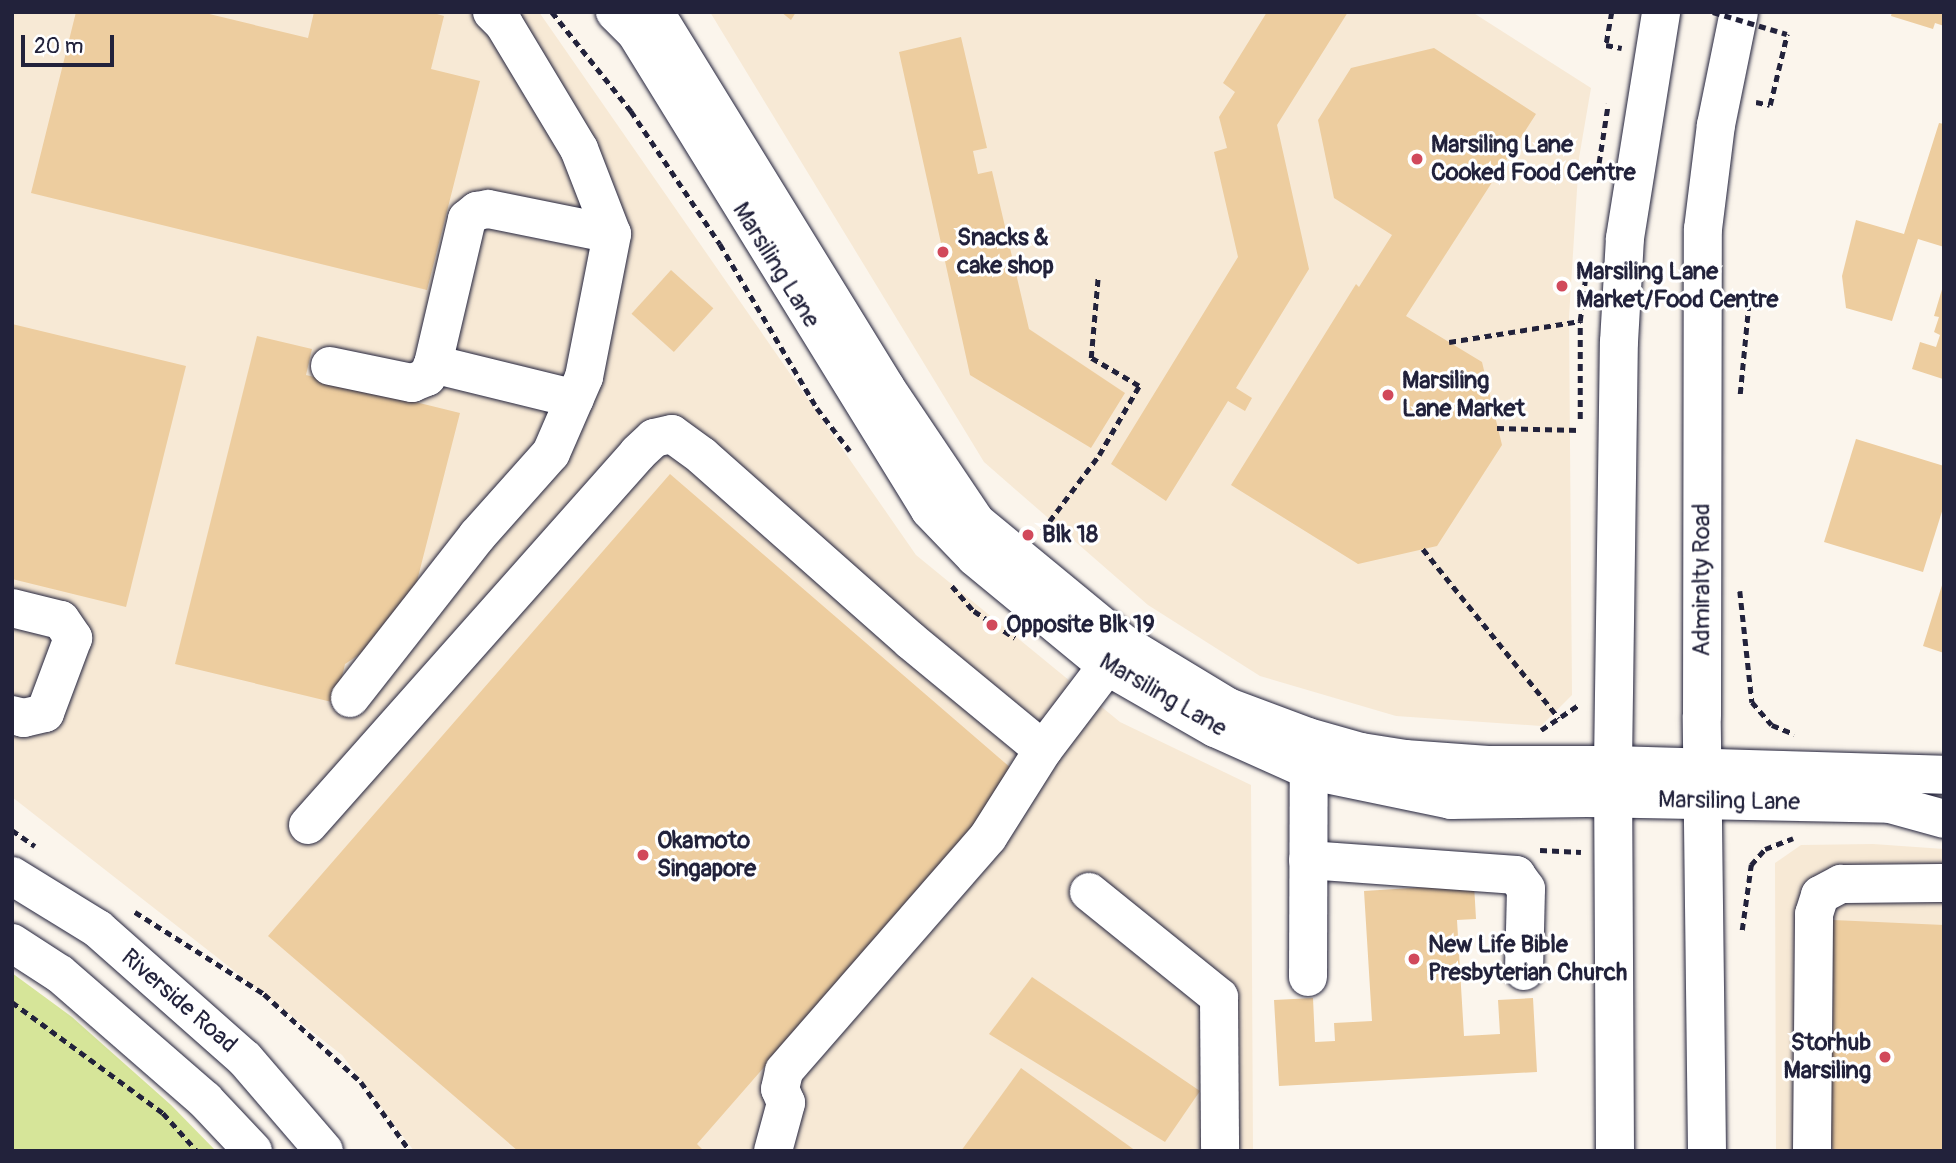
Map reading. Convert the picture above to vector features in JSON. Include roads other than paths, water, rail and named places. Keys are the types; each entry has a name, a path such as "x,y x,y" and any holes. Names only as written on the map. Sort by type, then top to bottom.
{"main road":[{"path":"350,698 477,536 551,453 584,377 612,234 579,149 503,24 492,12"},
{"name":"Marsiling Lane","path":"615,12 636,33 704,122 875,396 976,522 1115,655 1228,707 1310,754 1361,752 1614,782 1702,784 1944,775"},
{"name":"Marsiling Lane","path":"652,12 704,122"},
{"path":"1615,1151 1614,782 1619,342 1625,238 1661,12"},
{"name":"Admiralty Road","path":"1707,1151 1702,784 1703,229 1716,125 1739,12"},
{"path":"330,366 412,383 428,377 467,219 477,211 488,209 612,234"},
{"path":"433,363 575,399"},
{"path":"308,825 638,453 654,438 672,434 702,456 911,641 1043,750"},
{"path":"12,608 61,620 73,638 45,713 24,718 12,715"},
{"path":"774,1151 786,1103 780,1089 784,1071 988,837 1043,750 1115,655"},
{"path":"1308,977 1310,754"},
{"name":"Marsiling Lane","path":"1702,784 1890,804 1944,819"},
{"path":"1308,860 1516,875 1526,889 1524,971"},
{"name":"Riverside Road","path":"12,876 97,929 137,963 245,1059 324,1151"},
{"path":"1812,1151 1814,914 1820,895 1841,884 1944,884"},
{"path":"1089,891 1219,997 1220,1151"},
{"path":"12,943 60,974 205,1100 253,1151"}],"place":[{"name":"Marsiling Lane Cooked Food Centre","path":"1417,159"},
{"name":"Snacks & cake shop","path":"943,252"},
{"name":"Marsiling Lane Market/Food Centre","path":"1562,286"},
{"name":"Marsiling Lane Market","path":"1388,395"},
{"name":"Blk 18","path":"1028,535"},
{"name":"Opposite Blk 19","path":"992,625"},
{"name":"Okamoto Singapore","path":"643,855"},
{"name":"New Life Bible Presbyterian Church","path":"1414,959"},
{"name":"Storhub Marsiling","path":"1885,1057"}]}
